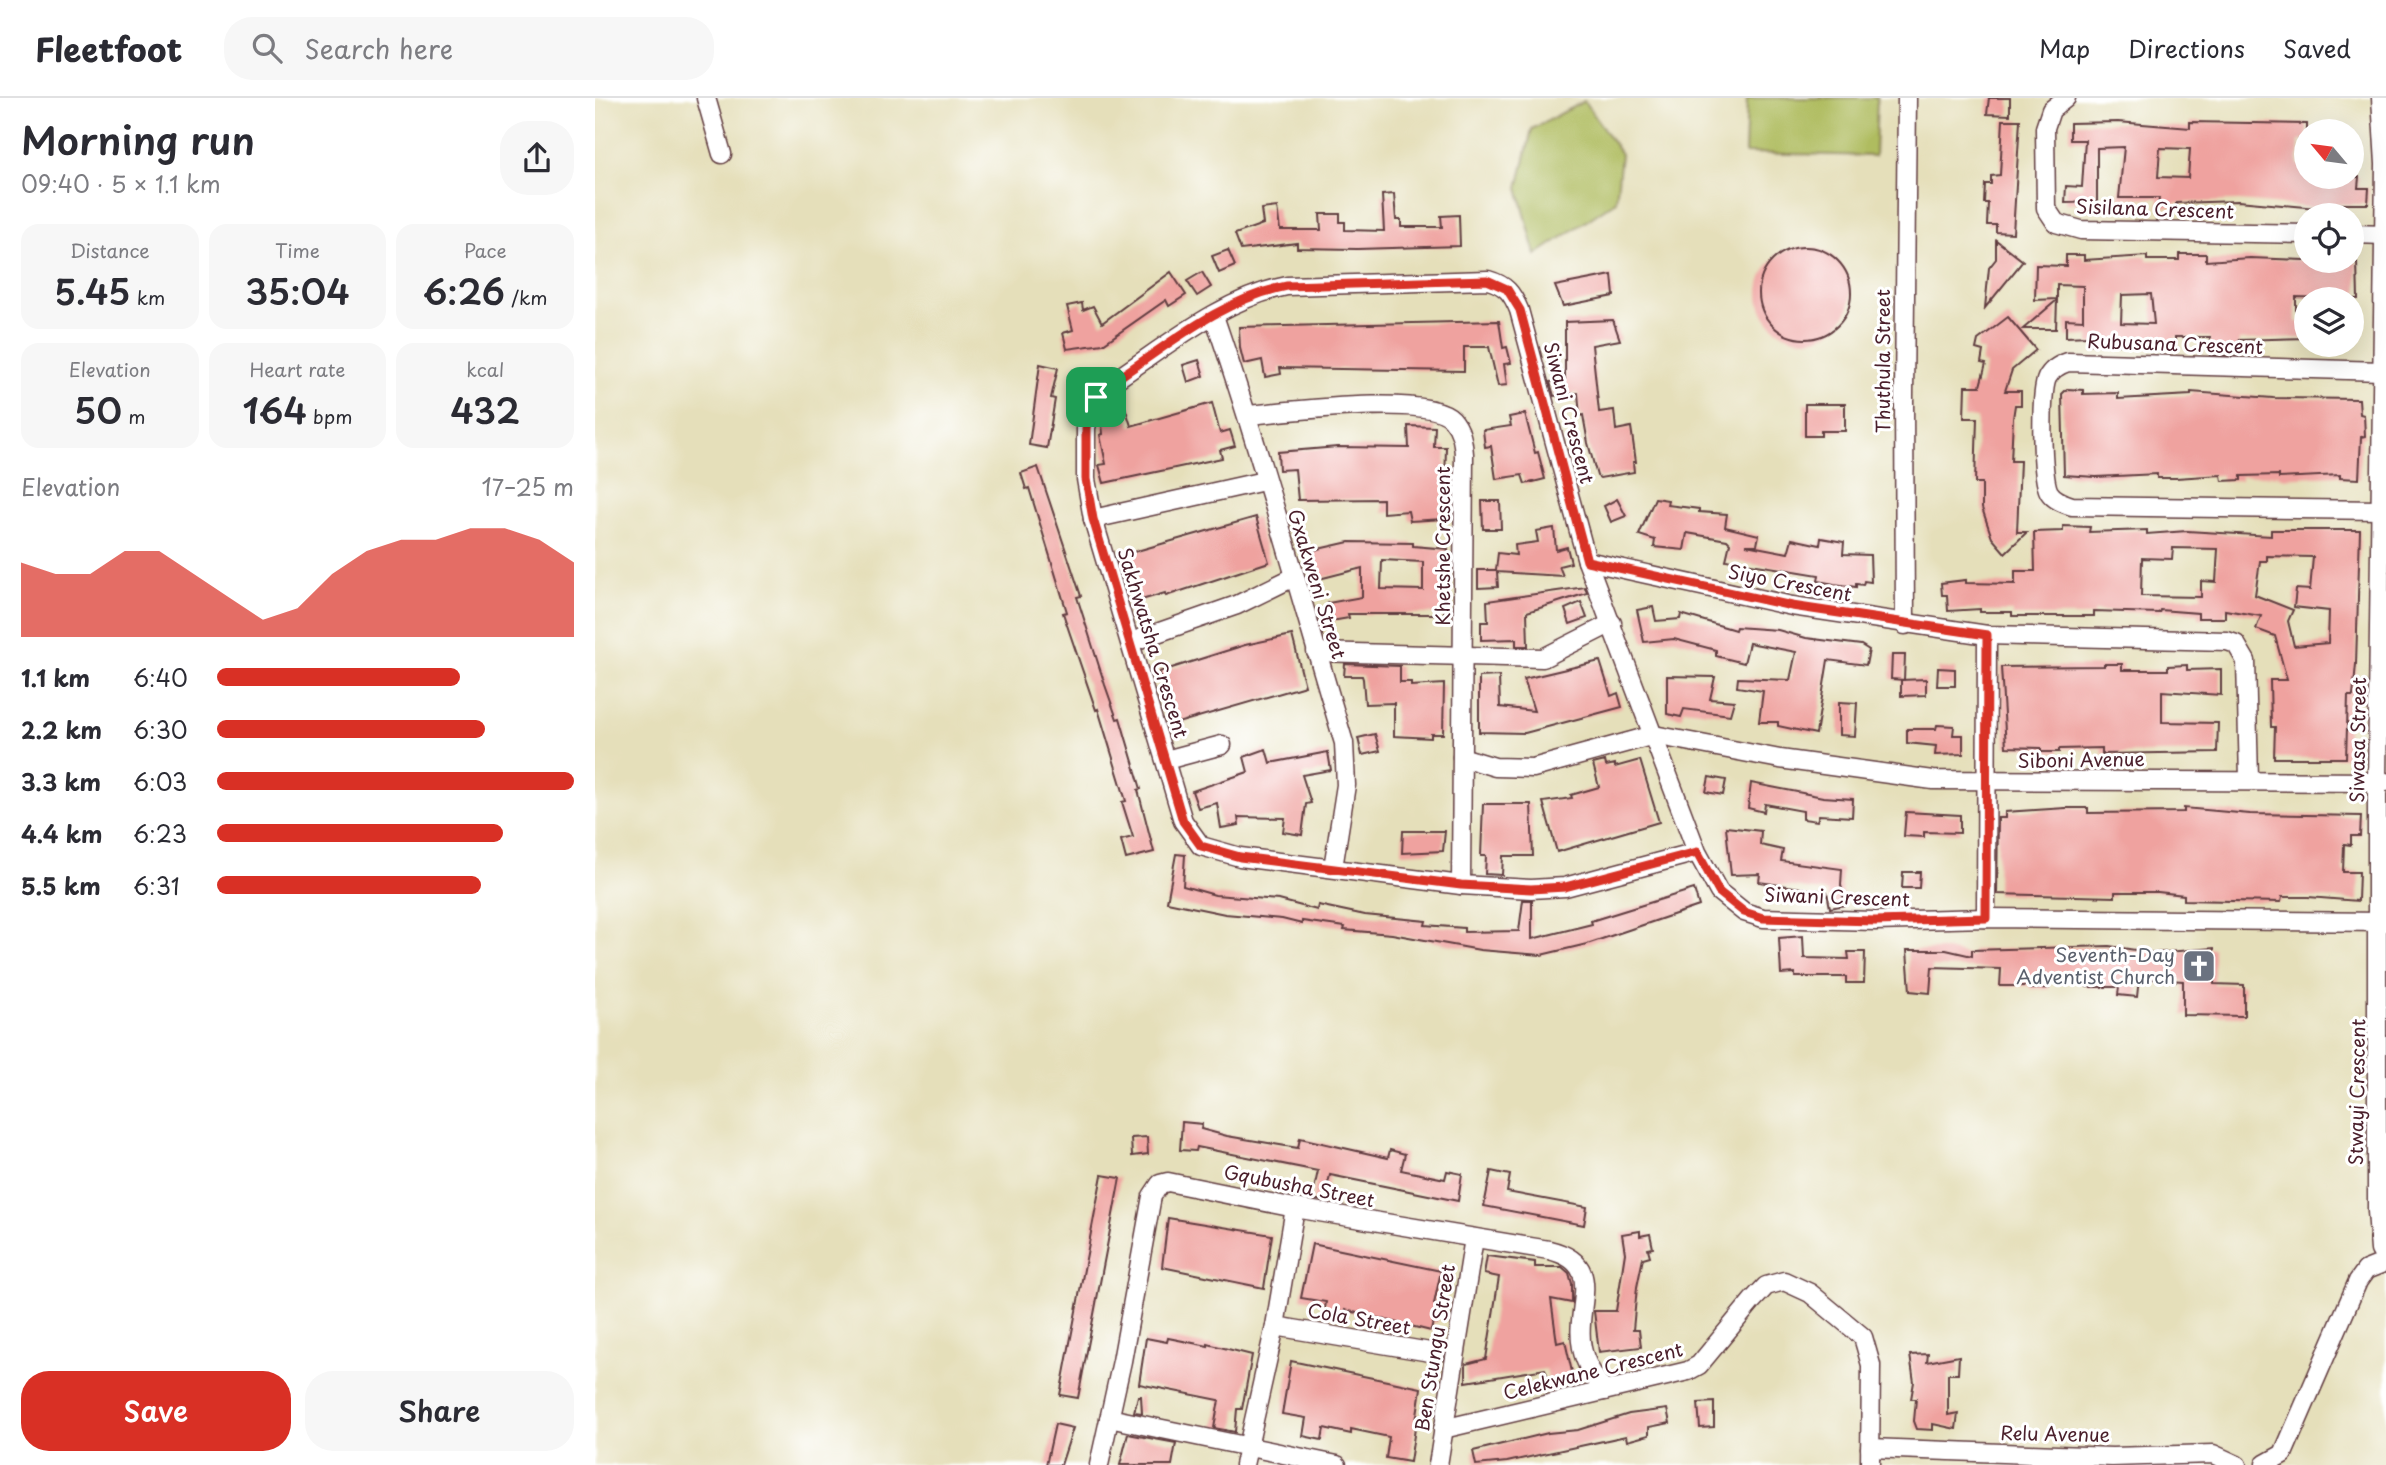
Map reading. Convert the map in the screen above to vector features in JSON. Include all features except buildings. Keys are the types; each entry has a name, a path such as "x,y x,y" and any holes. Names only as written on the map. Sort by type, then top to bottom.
{"street":[{"path":"706,98 722,154"},
{"name":"Thuthula Street","path":"1905,625 1903,396 1907,98"},
{"name":"Sisilana Crescent","path":"2066,98 2055,104 2045,128 2046,208 2056,223 2081,230 2294,234"},
{"name":"Siwasa Street","path":"2381,98 2385,164 2382,371 2383,922"},
{"path":"2364,234 2385,235"},
{"name":"Sakhwatsha Crescent","path":"1512,294 1487,280 1287,286 1260,291 1214,316 1106,386 1096,397 1086,428 1084,459 1093,519 1183,821 1201,846 1240,857 1461,885 1549,889 1697,852"},
{"name":"Siwani Crescent","path":"1512,294 1520,310 1587,561 1697,852 1719,892 1744,912 1763,918 1875,921 1986,918 2383,922"},
{"name":"Gxakweni Street","path":"1214,316 1248,415 1264,481 1344,743 1346,785 1333,868"},
{"name":"Rubusana Crescent","path":"2382,371 2068,362 2059,365 2047,378 2043,404 2046,483 2054,498 2072,506 2382,510"},
{"name":"Khetshe Crescent","path":"1248,415 1346,406 1420,407 1439,410 1452,418 1462,434 1461,885"},
{"path":"1093,519 1264,481"},
{"name":"Siyo Crescent","path":"1587,561 1766,601 1905,625 1987,635 2227,640 2236,644 2246,661 2249,779"},
{"path":"1131,642 1237,605 1294,578"},
{"path":"1316,652 1463,653 1543,658 1612,623"},
{"path":"1986,918 1987,635"},
{"path":"1462,757 1495,766 1533,768 1654,735"},
{"name":"Siboni Avenue","path":"1654,735 1881,775 1985,782 2249,779 2382,782"},
{"path":"1166,760 1222,745"},
{"name":"Stwayi Crescent","path":"2265,1464 2283,1454 2358,1281 2366,1270 2386,1261 2380,1250 2377,1211 2383,922"},
{"name":"Gqubusha Street","path":"1099,1465 1152,1196 1160,1184 1176,1183 1296,1208 1549,1250 1572,1257 1579,1264 1585,1284 1581,1347 1586,1363 1604,1391"},
{"path":"1244,1465 1275,1326 1296,1208"},
{"name":"Ben Stungu Street","path":"1438,1465 1474,1238"},
{"name":"Celekwane Crescent","path":"1443,1429 1679,1373 1699,1365 1766,1286 1784,1281 1819,1300 1863,1337 1871,1365 1870,1457"},
{"name":"Cola Street","path":"1275,1326 1436,1353"},
{"path":"1109,1418 1337,1465"},
{"name":"Relu Avenue","path":"1870,1457 2112,1461 2213,1454 2237,1465"}],"green space":[{"path":"1747,98 1877,98 1875,156 1745,153"},
{"path":"1584,101 1621,154 1616,201 1536,255 1518,188 1532,129"}],"place":[{"name":"Seventh-Day Adventist Church","path":"2199,966"}],"route":[{"path":"1487,280 1503,286 1512,294 1520,310 1587,561 1792,606 1905,625 1987,635 1986,918 1875,921 1763,918 1744,912 1719,892 1711,882 1697,852 1565,887 1531,889 1461,885 1240,857 1201,846 1183,821 1093,519 1084,459 1086,428 1096,397 1106,386 1237,301 1260,291 1287,286 1487,280"}]}
